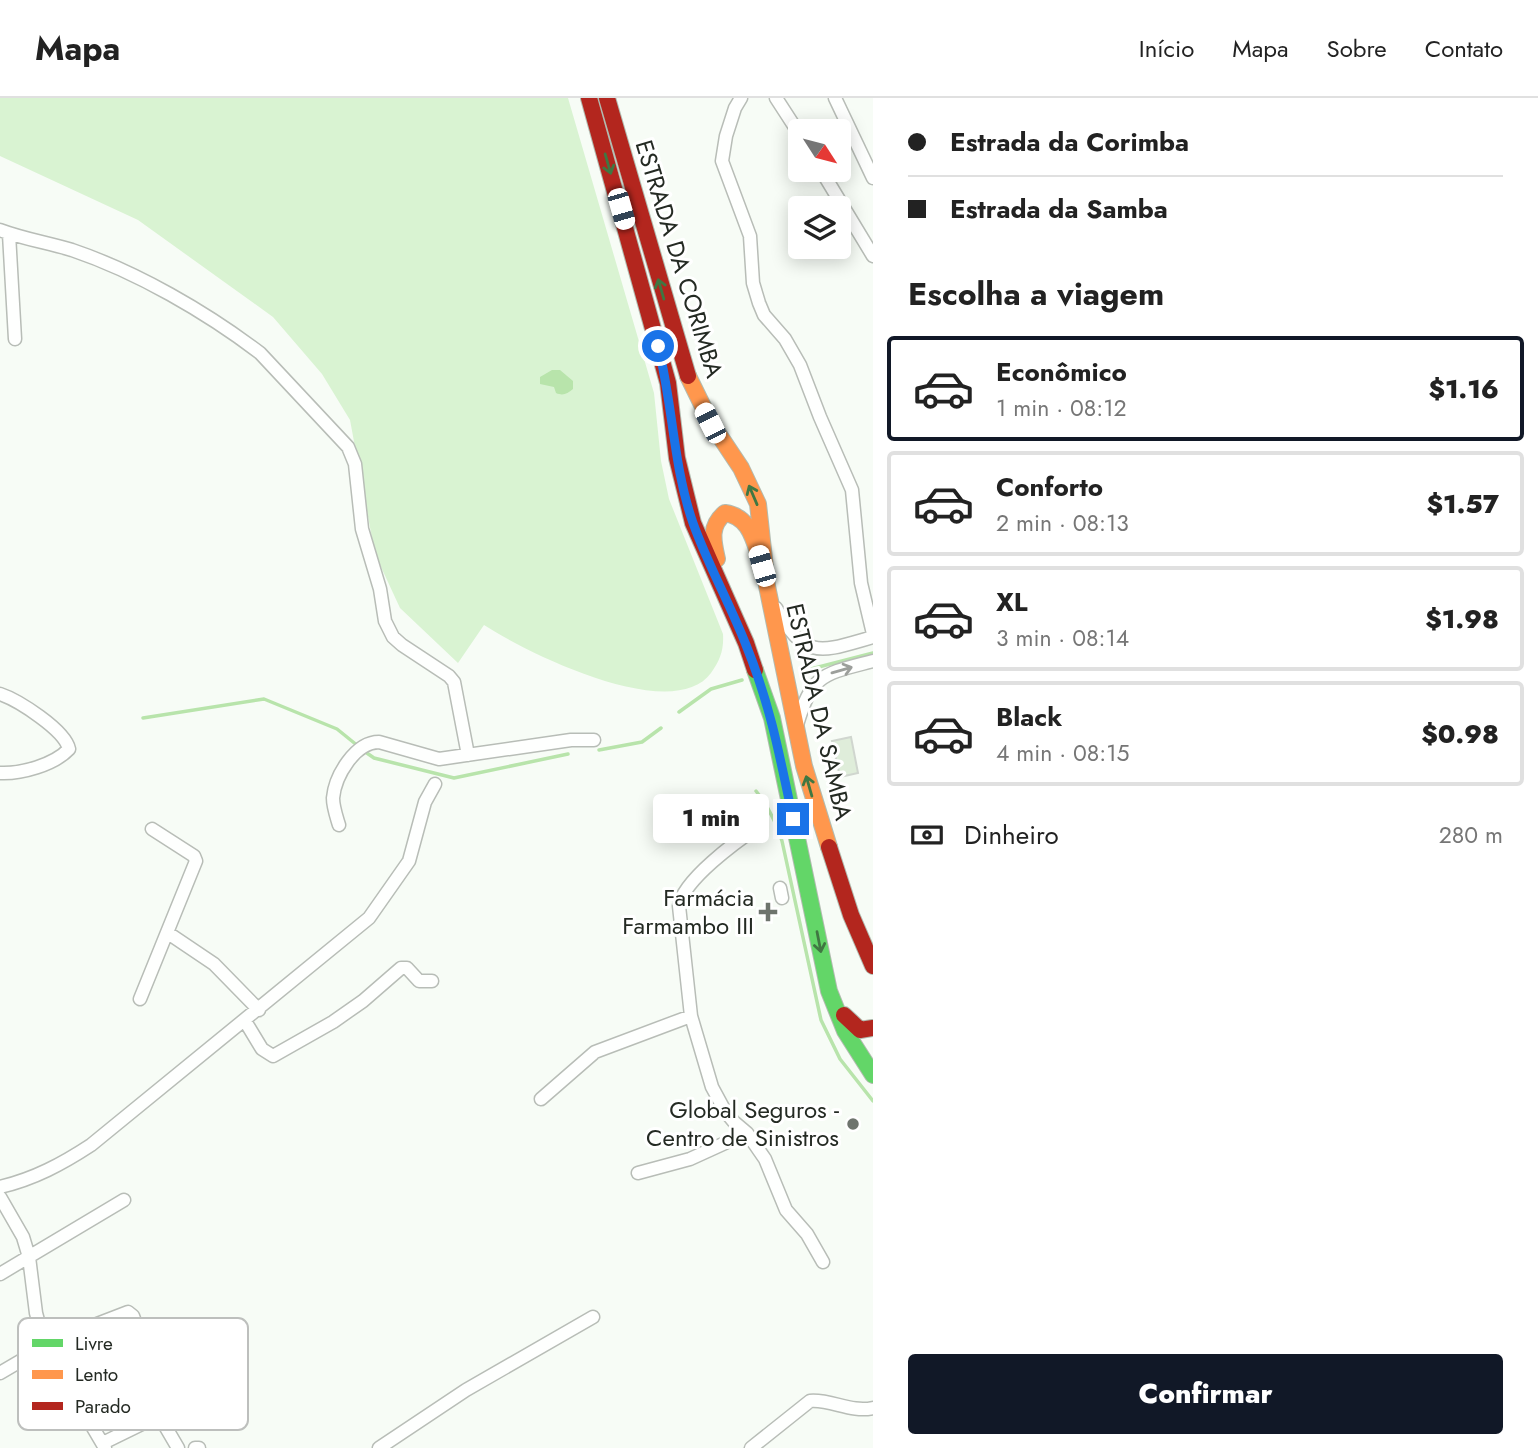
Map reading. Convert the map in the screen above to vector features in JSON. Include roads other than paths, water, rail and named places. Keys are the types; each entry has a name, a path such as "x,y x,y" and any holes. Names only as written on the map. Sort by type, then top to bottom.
{"main road":[{"name":"ESTRADA DA CORIMBA","path":"589,98 665,372 681,479 693,523 726,597"},
{"name":"ESTRADA DA CORIMBA","path":"607,98 690,382 710,423 741,468 758,504 768,591"},
{"path":"726,597 712,532 716,520 724,513 737,515 746,523 756,546 768,591"},
{"name":"ESTRADA DA SAMBA","path":"768,591 804,766 841,887 873,966"},
{"name":"ESTRADA DA SAMBA","path":"726,597 750,655 778,740 829,991 845,1031 873,1075"},
{"path":"829,991 856,1029 863,1031 873,1028"}],"street":[{"path":"741,98 735,107 726,136 722,161 750,236 753,283 759,303 764,315 785,339 800,365 852,490 861,583 873,636 821,650 811,648 801,643 792,633 768,591"},
{"path":"776,98 790,119"},
{"path":"835,98 873,178"},
{"path":"828,182 873,256"},
{"path":"15,339 5,232 73,251 152,284 260,353 348,447 355,464 362,529 380,589 385,621 393,637 402,645 454,682 467,755"},
{"path":"796,729 807,696 818,680 834,672 873,661"},
{"path":"0,694 16,699 31,710 65,740 69,749 47,762 16,774 0,773"},
{"path":"339,825 333,794 354,753 371,743 439,759 571,740 594,740"},
{"path":"0,1187 30,1179 62,1164 91,1145 338,945 379,906 409,861 425,802 435,784"},
{"path":"759,825 723,853 681,897 681,926 691,1016 712,1087 725,1111 747,1133 765,1159 786,1210 807,1234 823,1262"},
{"path":"140,999 196,863 196,858 152,830"},
{"path":"168,933 214,964 259,1010"},
{"path":"245,1021 265,1053 278,1055 363,1001 401,968 407,968 419,981 432,981"},
{"path":"541,1098 594,1052 691,1016"},
{"path":"638,1174 690,1159 747,1133"},
{"path":"0,1197 19,1227 29,1256 37,1318"},
{"path":"0,1274 124,1200"},
{"path":"112,1318 128,1312 134,1318"},
{"path":"379,1448 466,1390 593,1317"},
{"path":"0,1373 18,1362"},
{"path":"751,1448 810,1401 860,1410 873,1408"},
{"path":"95,1430 104,1446 133,1430"},
{"path":"167,1430 178,1448"}],"waterway":[{"path":"807,670 873,653"},
{"path":"679,712 711,689 742,680"},
{"path":"143,718 264,699 337,729 358,746"},
{"path":"599,750 642,742 661,728"},
{"path":"364,751 374,758 454,778 568,754"},
{"path":"756,791 772,815 782,841 821,1020 840,1059 873,1101"}],"place":[{"name":"Farmácia Farmambo III","path":"768,912"},
{"name":"Global Seguros - Centro de Sinistros","path":"853,1124"}]}
